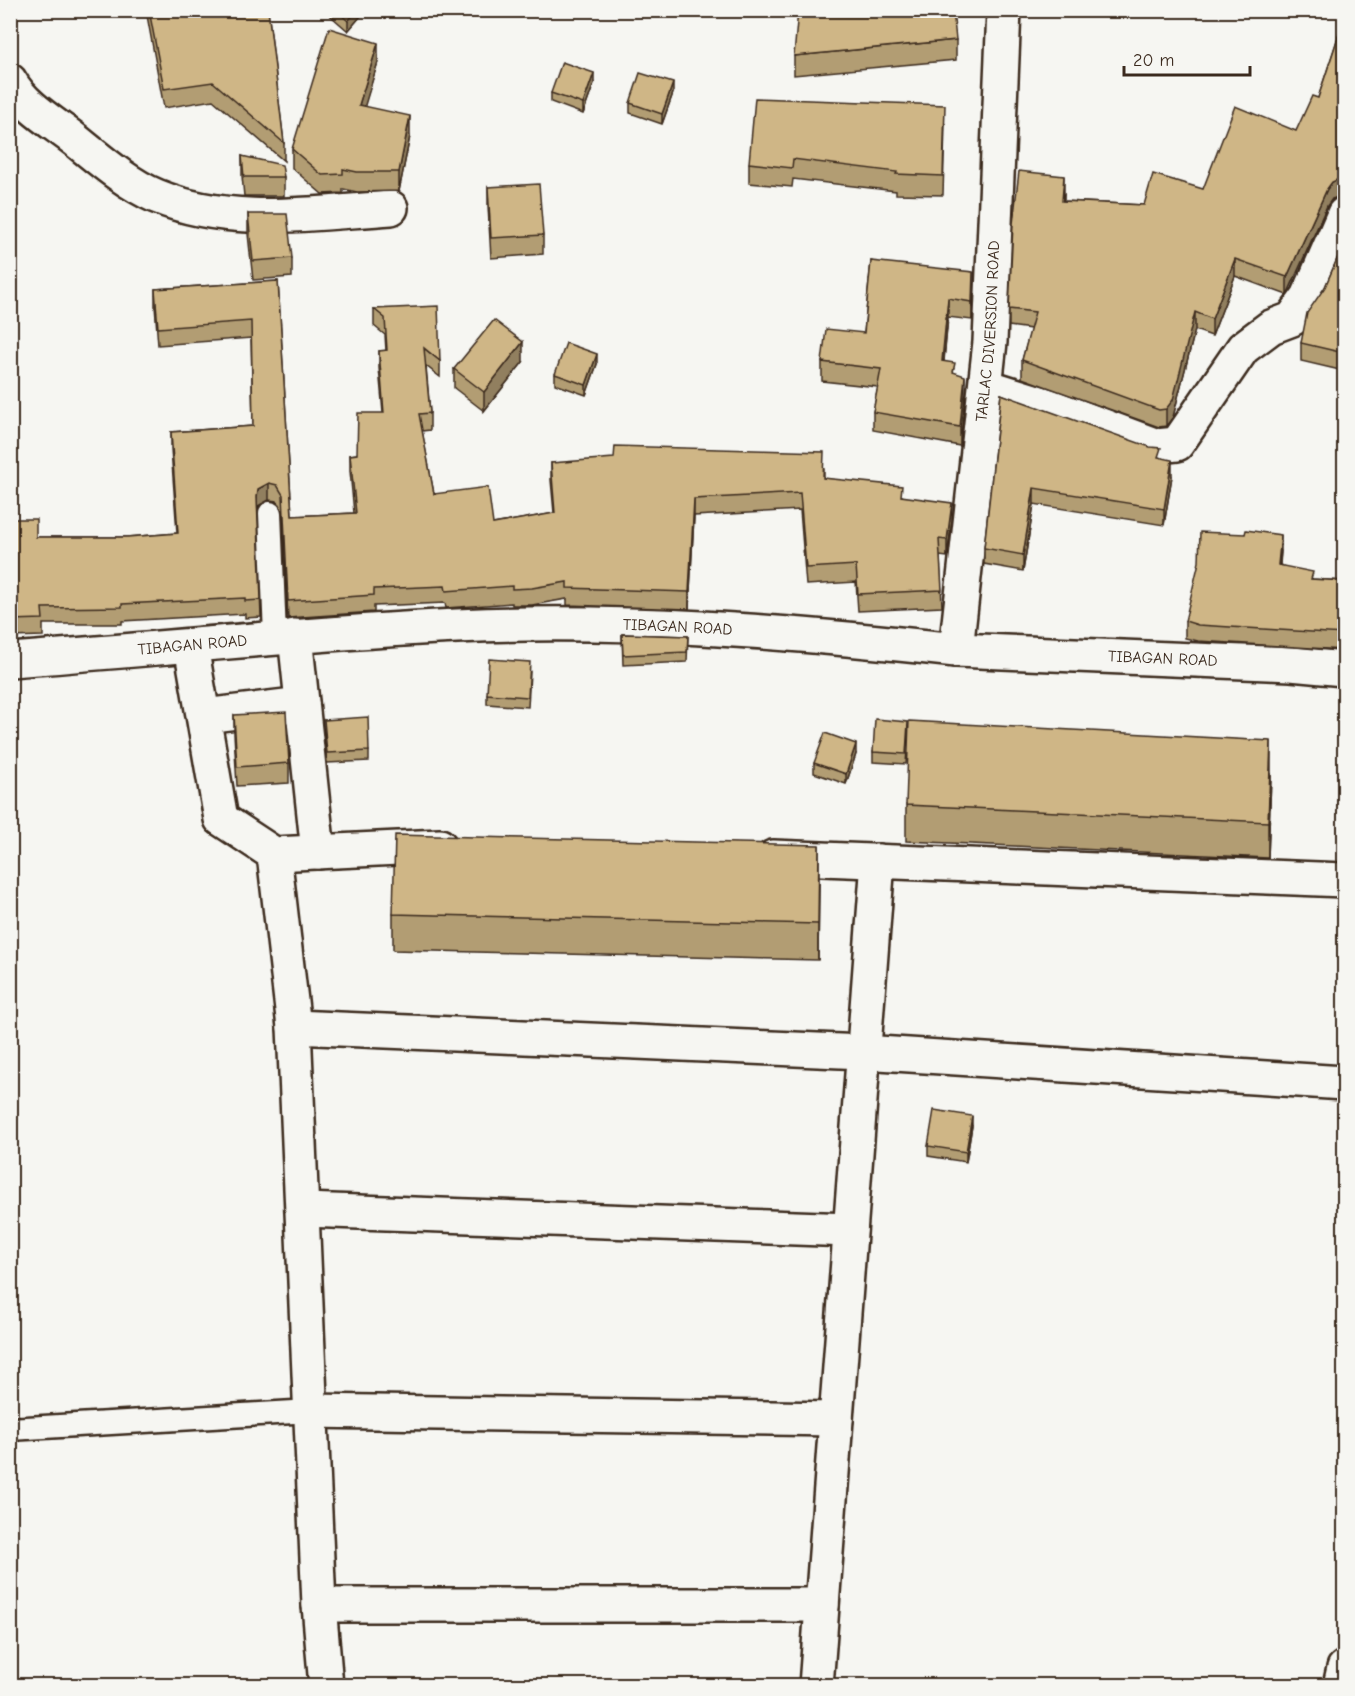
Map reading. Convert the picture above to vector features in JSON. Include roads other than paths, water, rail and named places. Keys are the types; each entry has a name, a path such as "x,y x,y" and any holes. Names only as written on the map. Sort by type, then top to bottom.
{"street":[{"name":"TARLAC DIVERSION ROAD","path":"956,650 987,386 1004,10"},
{"path":"10,81 27,102 114,170 155,196 226,215 276,215 391,208"},
{"path":"987,386 1050,406 1157,446 1177,444 1243,348 1271,327 1292,320 1308,297 1344,214"},
{"name":"TIBAGAN ROAD","path":"10,660 285,636 459,626 696,626 817,635 956,650 1291,664 1344,669"},
{"path":"285,636 302,704 318,852"},
{"path":"191,646 221,819 274,854 471,845"},
{"path":"204,716 302,704"},
{"path":"274,854 294,1027 304,1210 318,1605 326,1686"},
{"path":"746,855 1344,880"},
{"path":"816,1686 878,861"},
{"path":"294,1027 863,1052 1344,1083"},
{"path":"304,1210 850,1230"},
{"path":"311,1411 836,1419"},
{"path":"318,1605 822,1605"},
{"path":"1340,1686 1344,1668"}],"lane":[{"path":"270,513 285,636"},
{"path":"10,1429 311,1411"}]}
